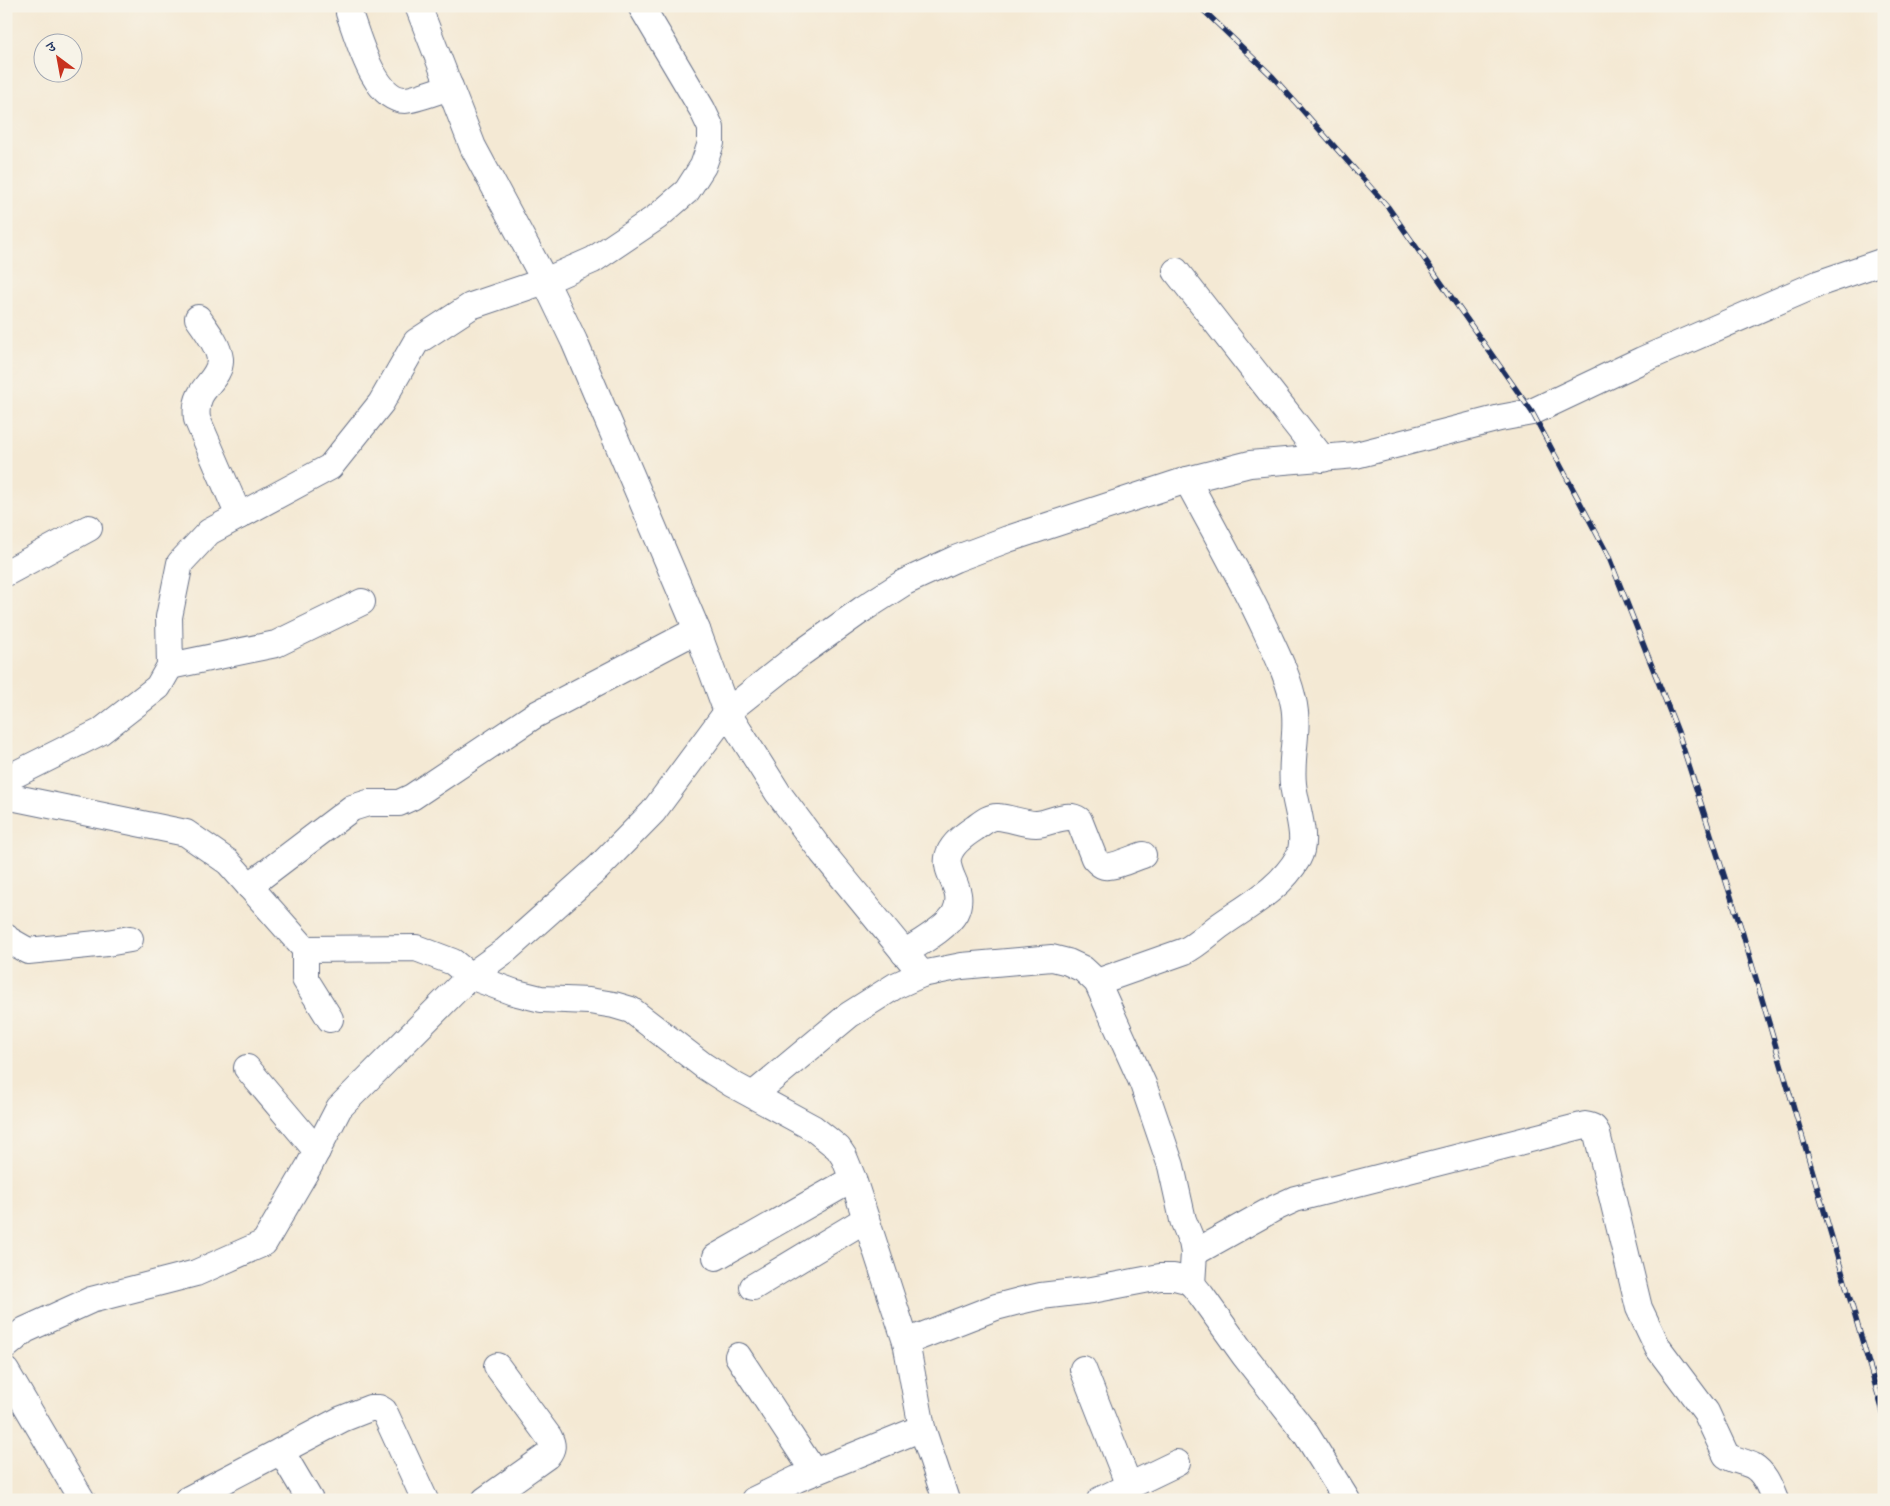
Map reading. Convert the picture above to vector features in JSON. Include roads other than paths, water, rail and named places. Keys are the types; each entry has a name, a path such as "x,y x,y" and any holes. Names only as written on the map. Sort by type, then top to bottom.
{"street":[{"path":"418,6 473,147 545,281 574,341 697,630 727,712 778,793 822,852 922,974"},
{"path":"6,779 100,732 158,687 170,666 169,617 180,562 209,532 330,467 381,402 416,342 471,306 545,281 593,260 657,217 688,191 703,166 712,143 711,128 702,109 640,6"},
{"path":"349,13 375,78 384,90 394,98 406,100 450,87"},
{"path":"6,1346 25,1330 91,1300 196,1273 264,1243 317,1151 339,1108 470,976 506,950 605,861 653,812 727,712 800,654 905,582 955,559 1008,539 1187,480 1250,464 1356,455 1500,418 1532,412 1642,360 1820,283 1884,261"},
{"path":"1176,271 1323,459"},
{"path":"198,318 215,344 220,360 214,377 198,400 196,406 197,419 239,516"},
{"path":"1097,982 1185,951 1196,945 1280,880 1299,857 1303,846 1293,785 1294,706 1285,672 1250,596 1187,480"},
{"path":"6,574 88,528"},
{"path":"170,666 276,644 362,602"},
{"path":"249,886 352,808 368,803 399,803 412,797 535,715 697,630"},
{"path":"6,796 186,833 228,862 305,949 305,979 330,1019"},
{"path":"904,953 949,921 955,912 958,903 957,894 947,855 951,848 969,831 988,819 997,816 1030,824 1039,824 1069,816 1075,817 1080,820 1094,858 1104,866 1110,866 1143,855"},
{"path":"6,937 28,951 130,939"},
{"path":"305,949 416,948 453,962 470,976 513,992 541,999 589,1001 631,1010 704,1066 813,1128 838,1148 853,1179 906,1342 922,1428 946,1500"},
{"path":"753,1095 849,1015 895,986 922,974 962,966 1052,958 1068,962 1083,969 1097,982 1143,1084 1171,1166 1183,1220 1194,1253 1192,1284"},
{"path":"248,1068 317,1151"},
{"path":"1194,1253 1272,1209 1295,1199 1585,1124 1592,1126 1597,1134 1639,1308 1658,1348 1706,1412 1726,1455 1759,1471 1766,1479 1775,1500"},
{"path":"716,1257 853,1179"},
{"path":"753,1287 866,1219"},
{"path":"906,1342 996,1307 1041,1296 1092,1290 1160,1277 1174,1277 1186,1280 1192,1284 1244,1355 1306,1434 1348,1500"},
{"path":"738,1356 814,1472"},
{"path":"486,1500 552,1451 549,1437 497,1366"},
{"path":"1083,1369 1129,1486"},
{"path":"6,1371 82,1500"},
{"path":"187,1500 342,1419 370,1408 379,1408 384,1411 425,1500"},
{"path":"754,1500 814,1472 922,1428"},
{"path":"281,1451 310,1500"},
{"path":"1100,1500 1177,1463"}],"railway":[{"path":"1199,6 1273,77 1388,207 1532,412 1608,555 1678,732 1742,931 1884,1415"}]}
